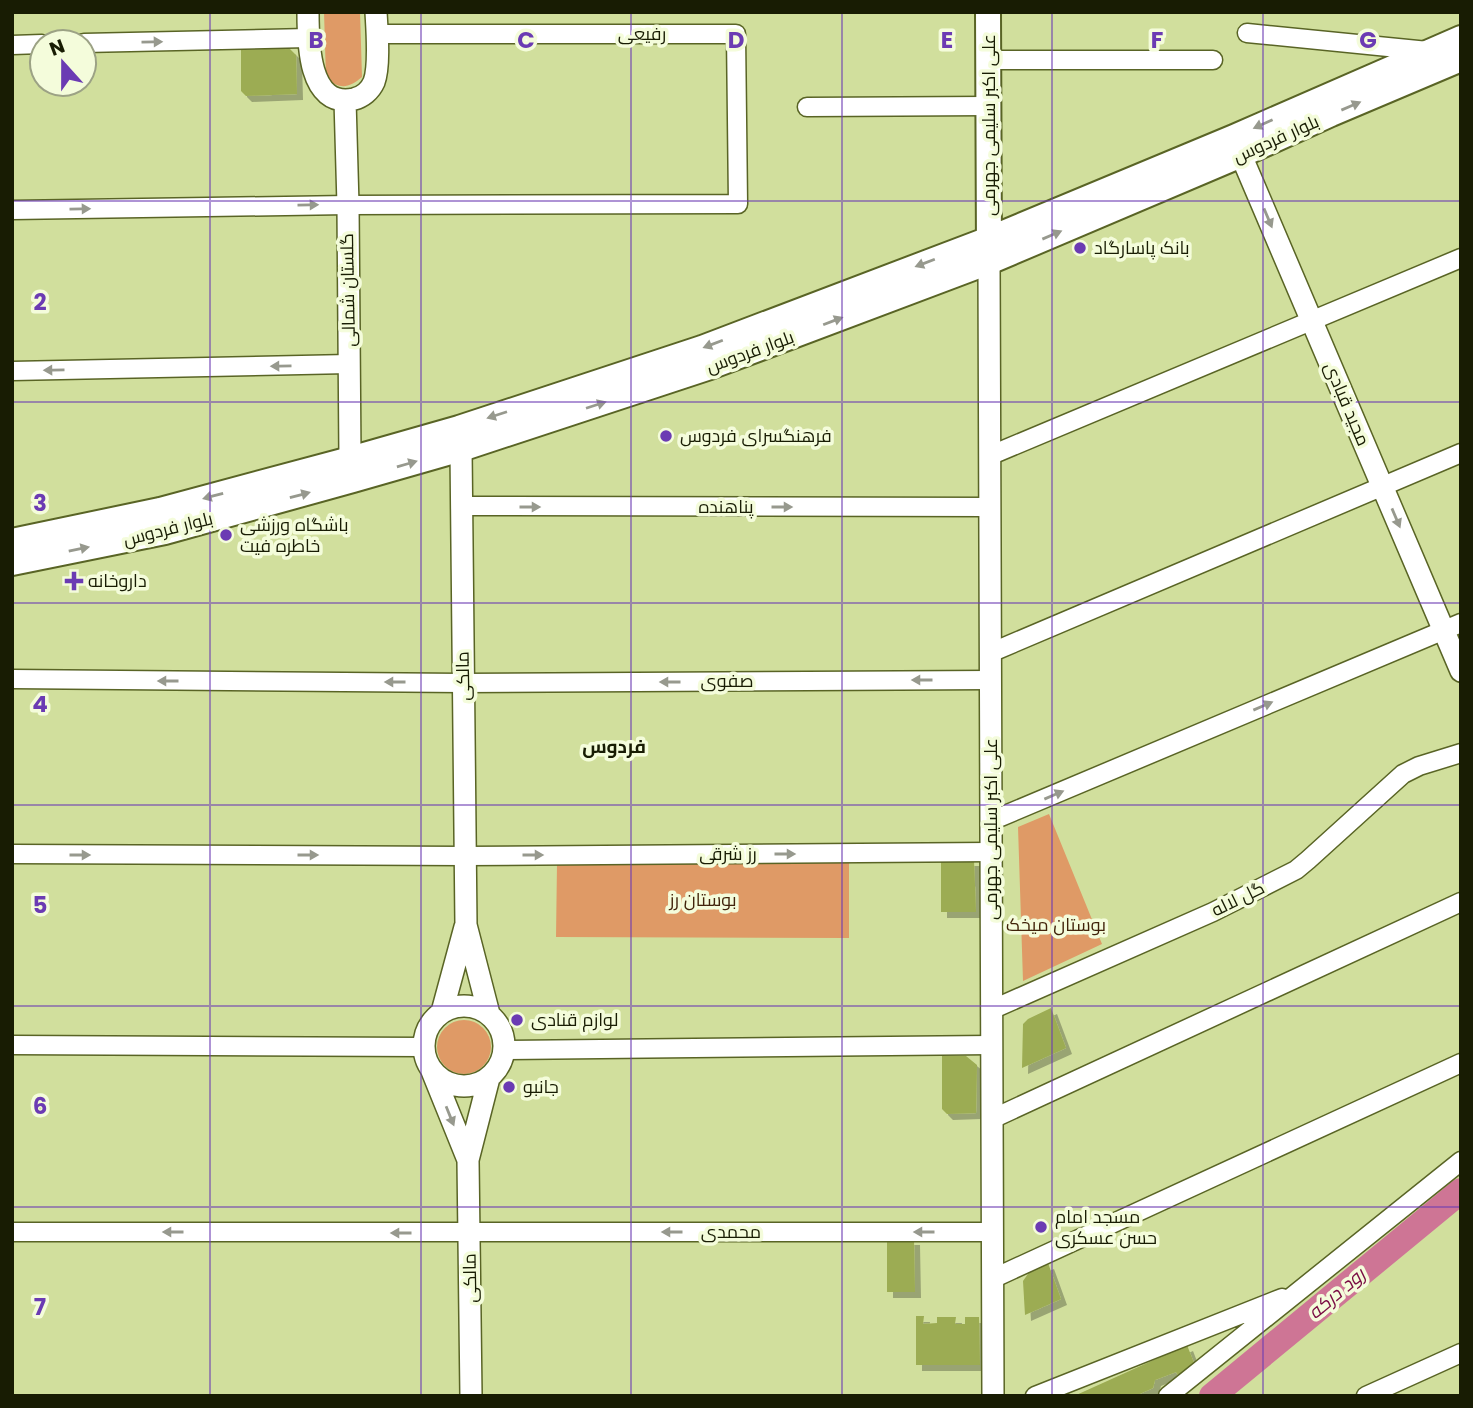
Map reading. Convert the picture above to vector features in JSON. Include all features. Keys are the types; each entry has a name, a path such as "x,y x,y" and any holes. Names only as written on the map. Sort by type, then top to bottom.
{"main road":[{"name":"علی اکبر سلیمی جهرمی","path":"988,12 989,250"},
{"name":"بلوار فردوس","path":"12,563 165,531 351,470 460,438 702,348 989,250 1444,59 1461,38"},
{"name":"بلوار فردوس","path":"12,541 351,470"}],"street":[{"path":"308,12 312,64 320,86 335,98 345,100 366,93 374,82 376,12"},
{"path":"1247,33 1444,59"},
{"name":"رفیعی","path":"348,205 738,204 736,34 377,34"},
{"path":"98,43 308,38"},
{"path":"989,60 1213,60"},
{"name":"گلستان شمالی","path":"345,100 351,470"},
{"path":"807,107 989,106"},
{"name":"مجید قبادی","path":"1238,146 1382,486 1452,627 1461,671"},
{"path":"12,210 348,205"},
{"name":"علی اکبر سلیمی جهرمی","path":"989,250 993,1396"},
{"path":"989,456 1461,258"},
{"path":"12,371 349,364"},
{"name":"مالکی","path":"460,438 466,925 489,1014"},
{"path":"990,653 1461,453"},
{"name":"پناهنده","path":"462,506 990,507"},
{"path":"991,821 1452,627"},
{"name":"صفوی","path":"12,680 463,683 990,680"},
{"name":"گل لاله","path":"991,1010 1213,912 1296,870 1403,774 1419,766 1461,754"},
{"name":"رز شرقی","path":"12,854 465,856 991,852"},
{"path":"992,1119 1461,902"},
{"name":"مالکی","path":"442,1012 466,925"},
{"path":"466,1005 489,1014 498,1024 503,1036 502,1060 496,1070 478,1084 453,1085 441,1080 426,1060 423,1047 425,1034 432,1021 442,1012 466,1005"},
{"path":"12,1045 423,1047"},
{"path":"504,1050 991,1045"},
{"path":"992,1279 1461,1063"},
{"name":"مالکی","path":"432,1071 468,1160"},
{"name":"مالکی","path":"471,1396 468,1160 489,1078"},
{"path":"1168,1396 1461,1161"},
{"name":"محمدی","path":"12,1232 992,1232"},
{"path":"1035,1396 1298,1291"},
{"path":"1366,1396 1461,1353"}],"green space":[{"path":"324,12 360,12 362,77 349,85 340,86 326,78"},
{"name":"بوستان میخک","path":"1049,814 1102,944 1023,981 1018,827"},
{"name":"بوستان رز","path":"849,862 849,938 556,937 557,864"},
{"path":"464,1020 483,1028 491,1047 483,1066 464,1074 445,1066 437,1047 445,1028"}],"building":[{"path":"289,48 296,55 297,94 246,96 241,91 241,50"},
{"path":"941,860 974,860 976,912 941,912"},
{"path":"1051,1008 1066,1048 1022,1068 1023,1024"},
{"path":"942,1056 966,1056 977,1065 976,1113 947,1114 942,1109"},
{"path":"887,1239 914,1239 915,1292 887,1292"},
{"path":"1048,1263 1061,1299 1025,1315 1023,1281 1030,1271"},
{"path":"916,1316 924,1316 923,1324 937,1323 937,1317 956,1317 955,1324 965,1324 965,1317 979,1317 980,1365 916,1365"},
{"path":"1187,1345 1194,1363 1178,1375 1176,1372 1155,1380 1153,1388 1135,1396 1074,1396"}],"waterway":[{"name":"رود درکه","path":"1212,1396 1461,1191"}],"place":[{"name":"بانک پاسارگاد","path":"1080,248"},
{"name":"فرهنگسرای فردوس","path":"666,436"},
{"name":"باشگاه ورزشی خاطره فیت","path":"226,535"},
{"name":"داروخانه","path":"74,581"},
{"name":"لوازم قنادی","path":"517,1020"},
{"name":"جانبو","path":"509,1087"},
{"name":"مسجد امام حسن عسکری","path":"1041,1227"}],"district":[{"name":"فردوس","path":"614,746"}]}
